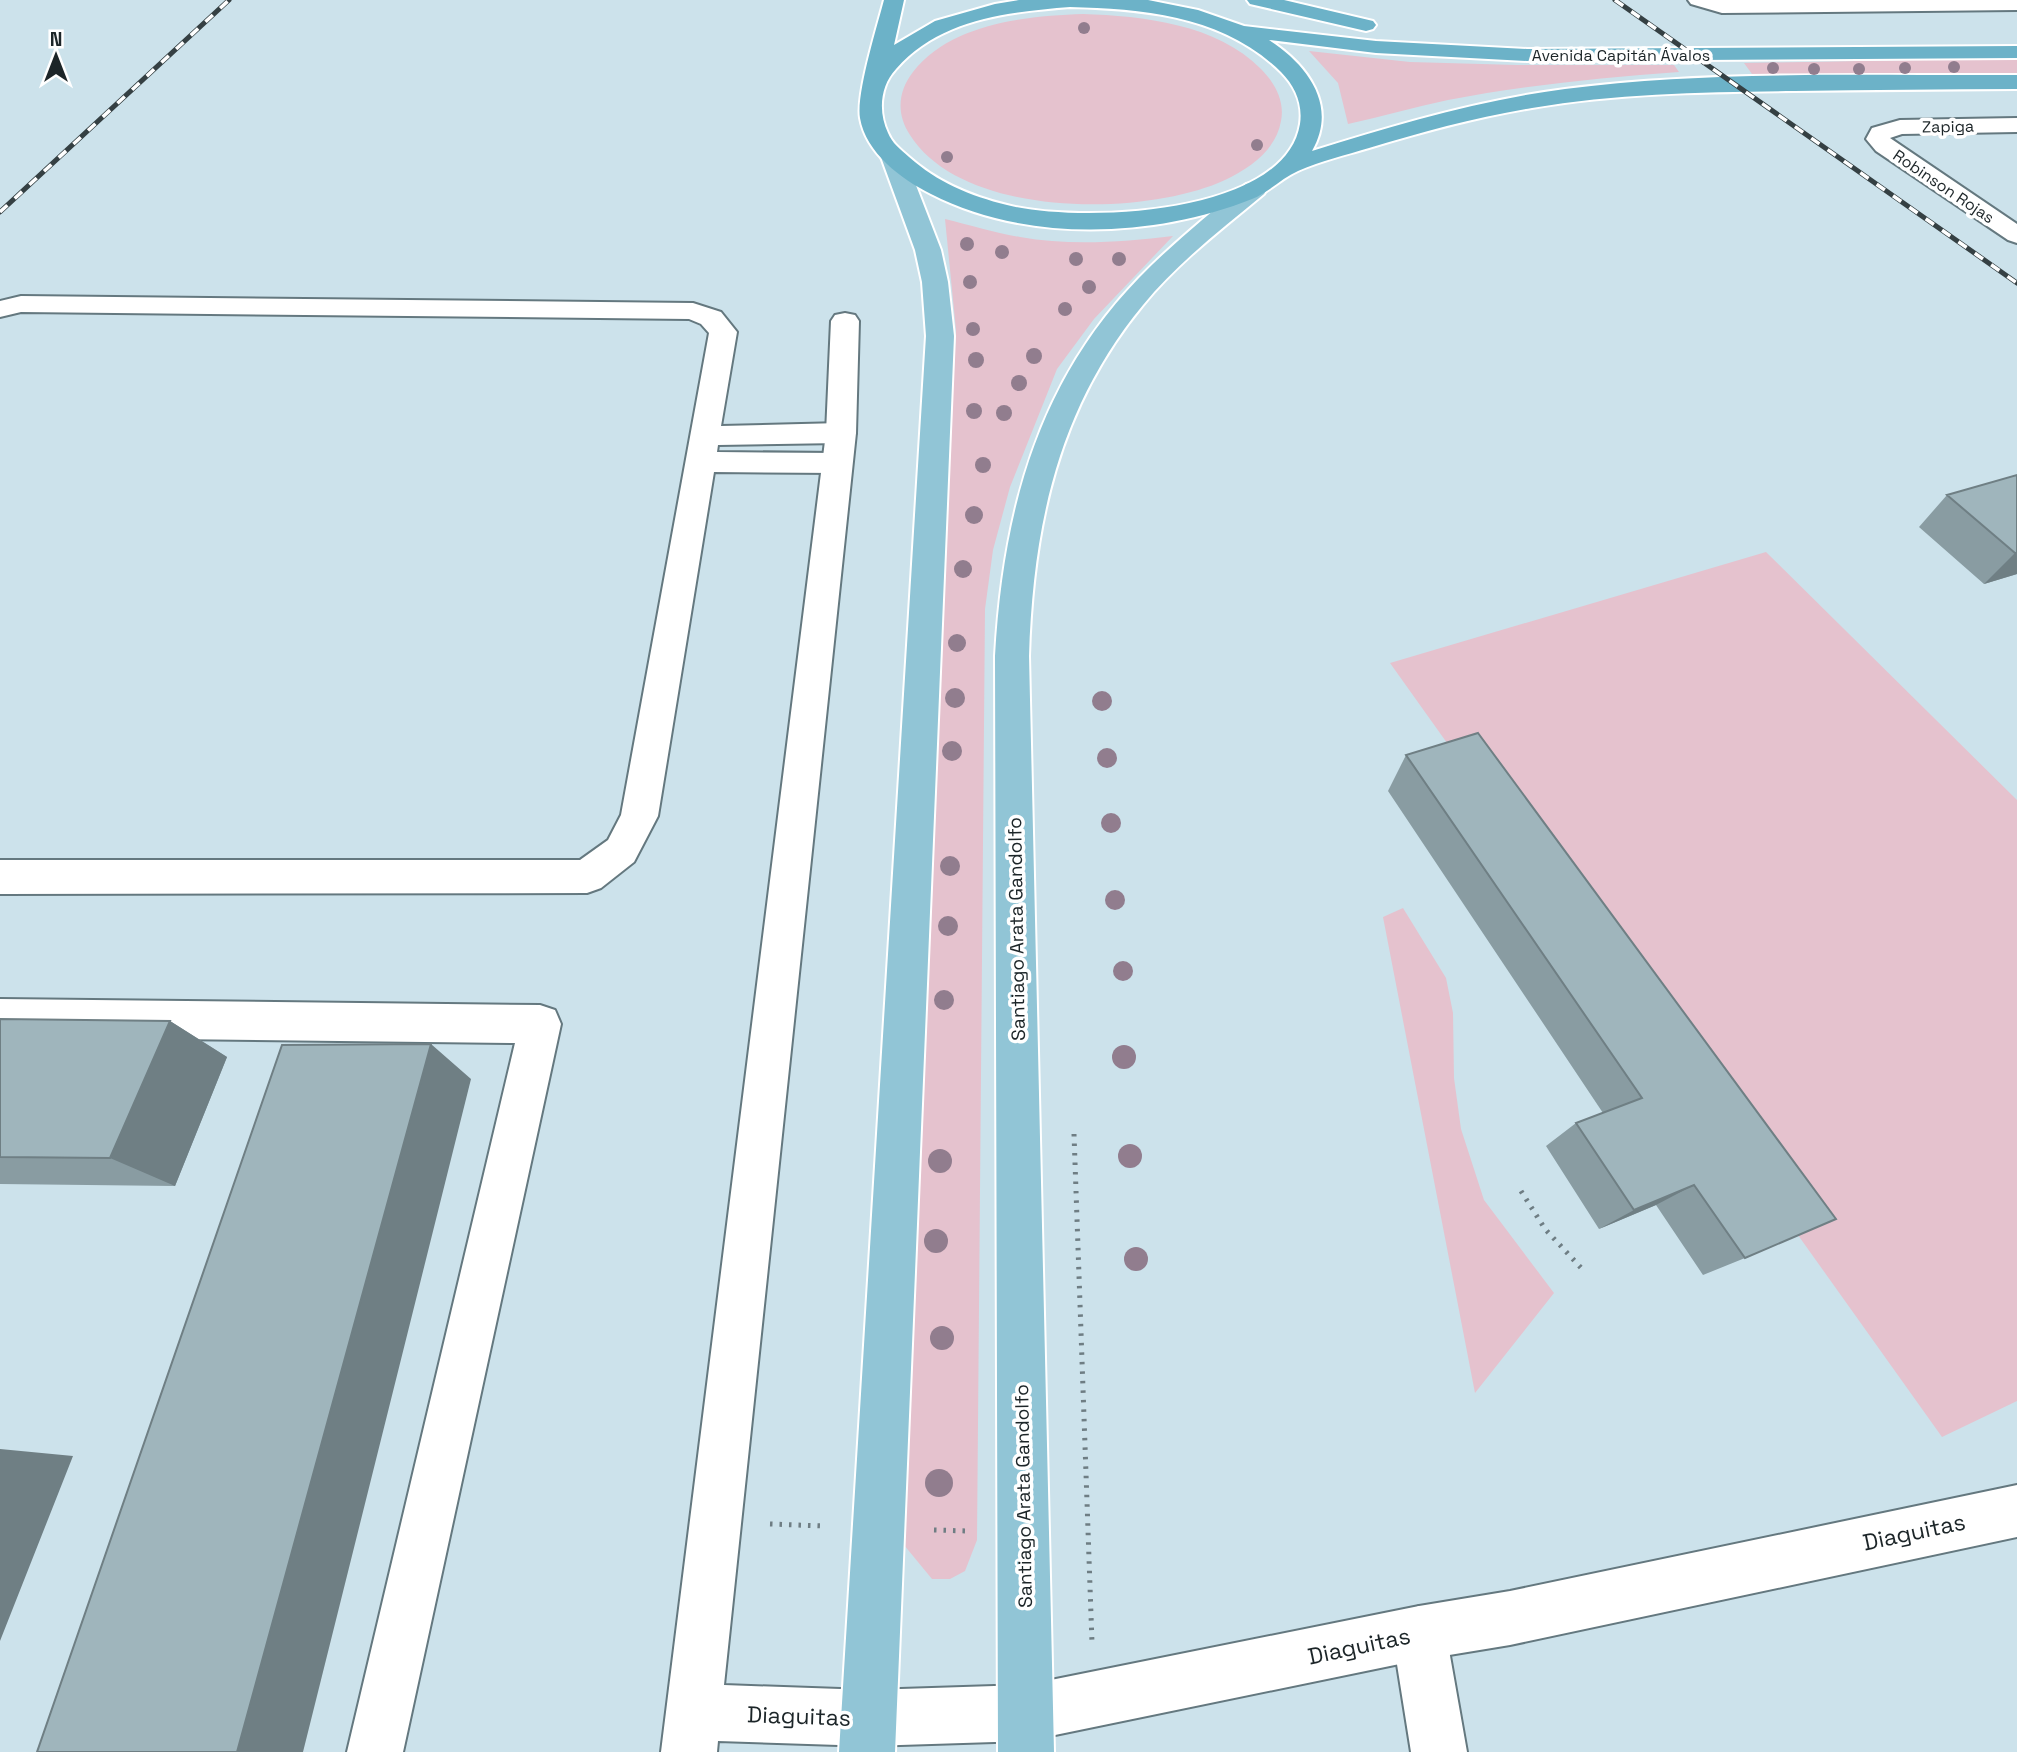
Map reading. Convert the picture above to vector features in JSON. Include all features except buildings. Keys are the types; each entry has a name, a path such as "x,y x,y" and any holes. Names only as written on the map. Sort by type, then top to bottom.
{"highway":[{"path":"894,0 870,113 873,128 893,157 911,172 960,198 1002,211 1060,220 1132,221 1199,210 1255,189 1287,167 1307,140 1312,111 1310,97 1303,83 1281,58 1256,41 1227,27 1154,0"},
{"path":"1257,0 1359,24 1429,36 1573,52 1646,55"},
{"path":"875,83 884,68 915,41 935,30 984,13 1070,1 1129,3 1187,13"},
{"name":"Avenida Capitán Ávalos","path":"1227,27 1316,41 1426,51 1527,55 2017,52"},
{"name":"Avenida Capitán Ávalos","path":"1287,167 1362,141 1456,116 1549,98 1613,90 1715,85 2017,82"}],"main road":[{"path":"868,1735 940,348 935,281 928,250 893,157"},
{"name":"Santiago Arata Gandolfo","path":"1026,1733 1012,656 1016,567 1023,527 1041,462 1061,415 1094,354 1134,299 1161,270 1255,189"}],"street":[{"path":"1698,0 1722,7 1886,3 2017,4"},
{"name":"Zapiga","path":"1880,134 1900,127 2017,125"},
{"name":"Robinson Rojas","path":"1880,134 1878,139 1884,146 2017,235"},
{"path":"0,309 21,304 693,310 711,318 723,332 639,816 621,851 587,876 0,877"},
{"path":"691,1732 839,448 845,321"},
{"path":"703,449 839,448"},
{"path":"0,1018 540,1024 375,1752"},
{"name":"Diaguitas","path":"691,1732 868,1735 1026,1733 1094,1702 2017,1511"},
{"path":"1419,1633 1439,1752"}],"path":[{"path":"1073,1121 1094,1702"},
{"path":"1521,1191 1545,1229 1584,1271"}],"shaded area":[{"path":"1083,14 1130,17 1178,25 1201,32 1243,54 1266,74 1280,99 1281,121 1274,141 1252,164 1225,180 1191,192 1149,200 1104,204 1057,203 1012,196 970,183 935,163 910,135 902,119 902,95 908,79 929,56 948,43 991,25 1038,17"},
{"path":"1309,51 1410,62 1674,65 1679,72 1505,90 1448,100 1348,124 1338,83"},
{"path":"2017,58 2017,73 1763,76 1752,74 1744,63"},
{"path":"945,219 1039,240 1116,241 1173,236 1094,319 1057,369 1010,487 993,550 985,609 977,1540 965,1571 950,1579 932,1579 904,1545 922,1012 956,330"},
{"path":"1766,552 2017,800 2017,1401 1942,1437 1390,663"},
{"path":"1403,908 1446,978 1453,1013 1454,1078 1461,1129 1484,1200 1554,1293 1475,1393 1383,917"}],"railway":[{"path":"0,212 229,0"},
{"path":"1615,0 2017,283"}]}
